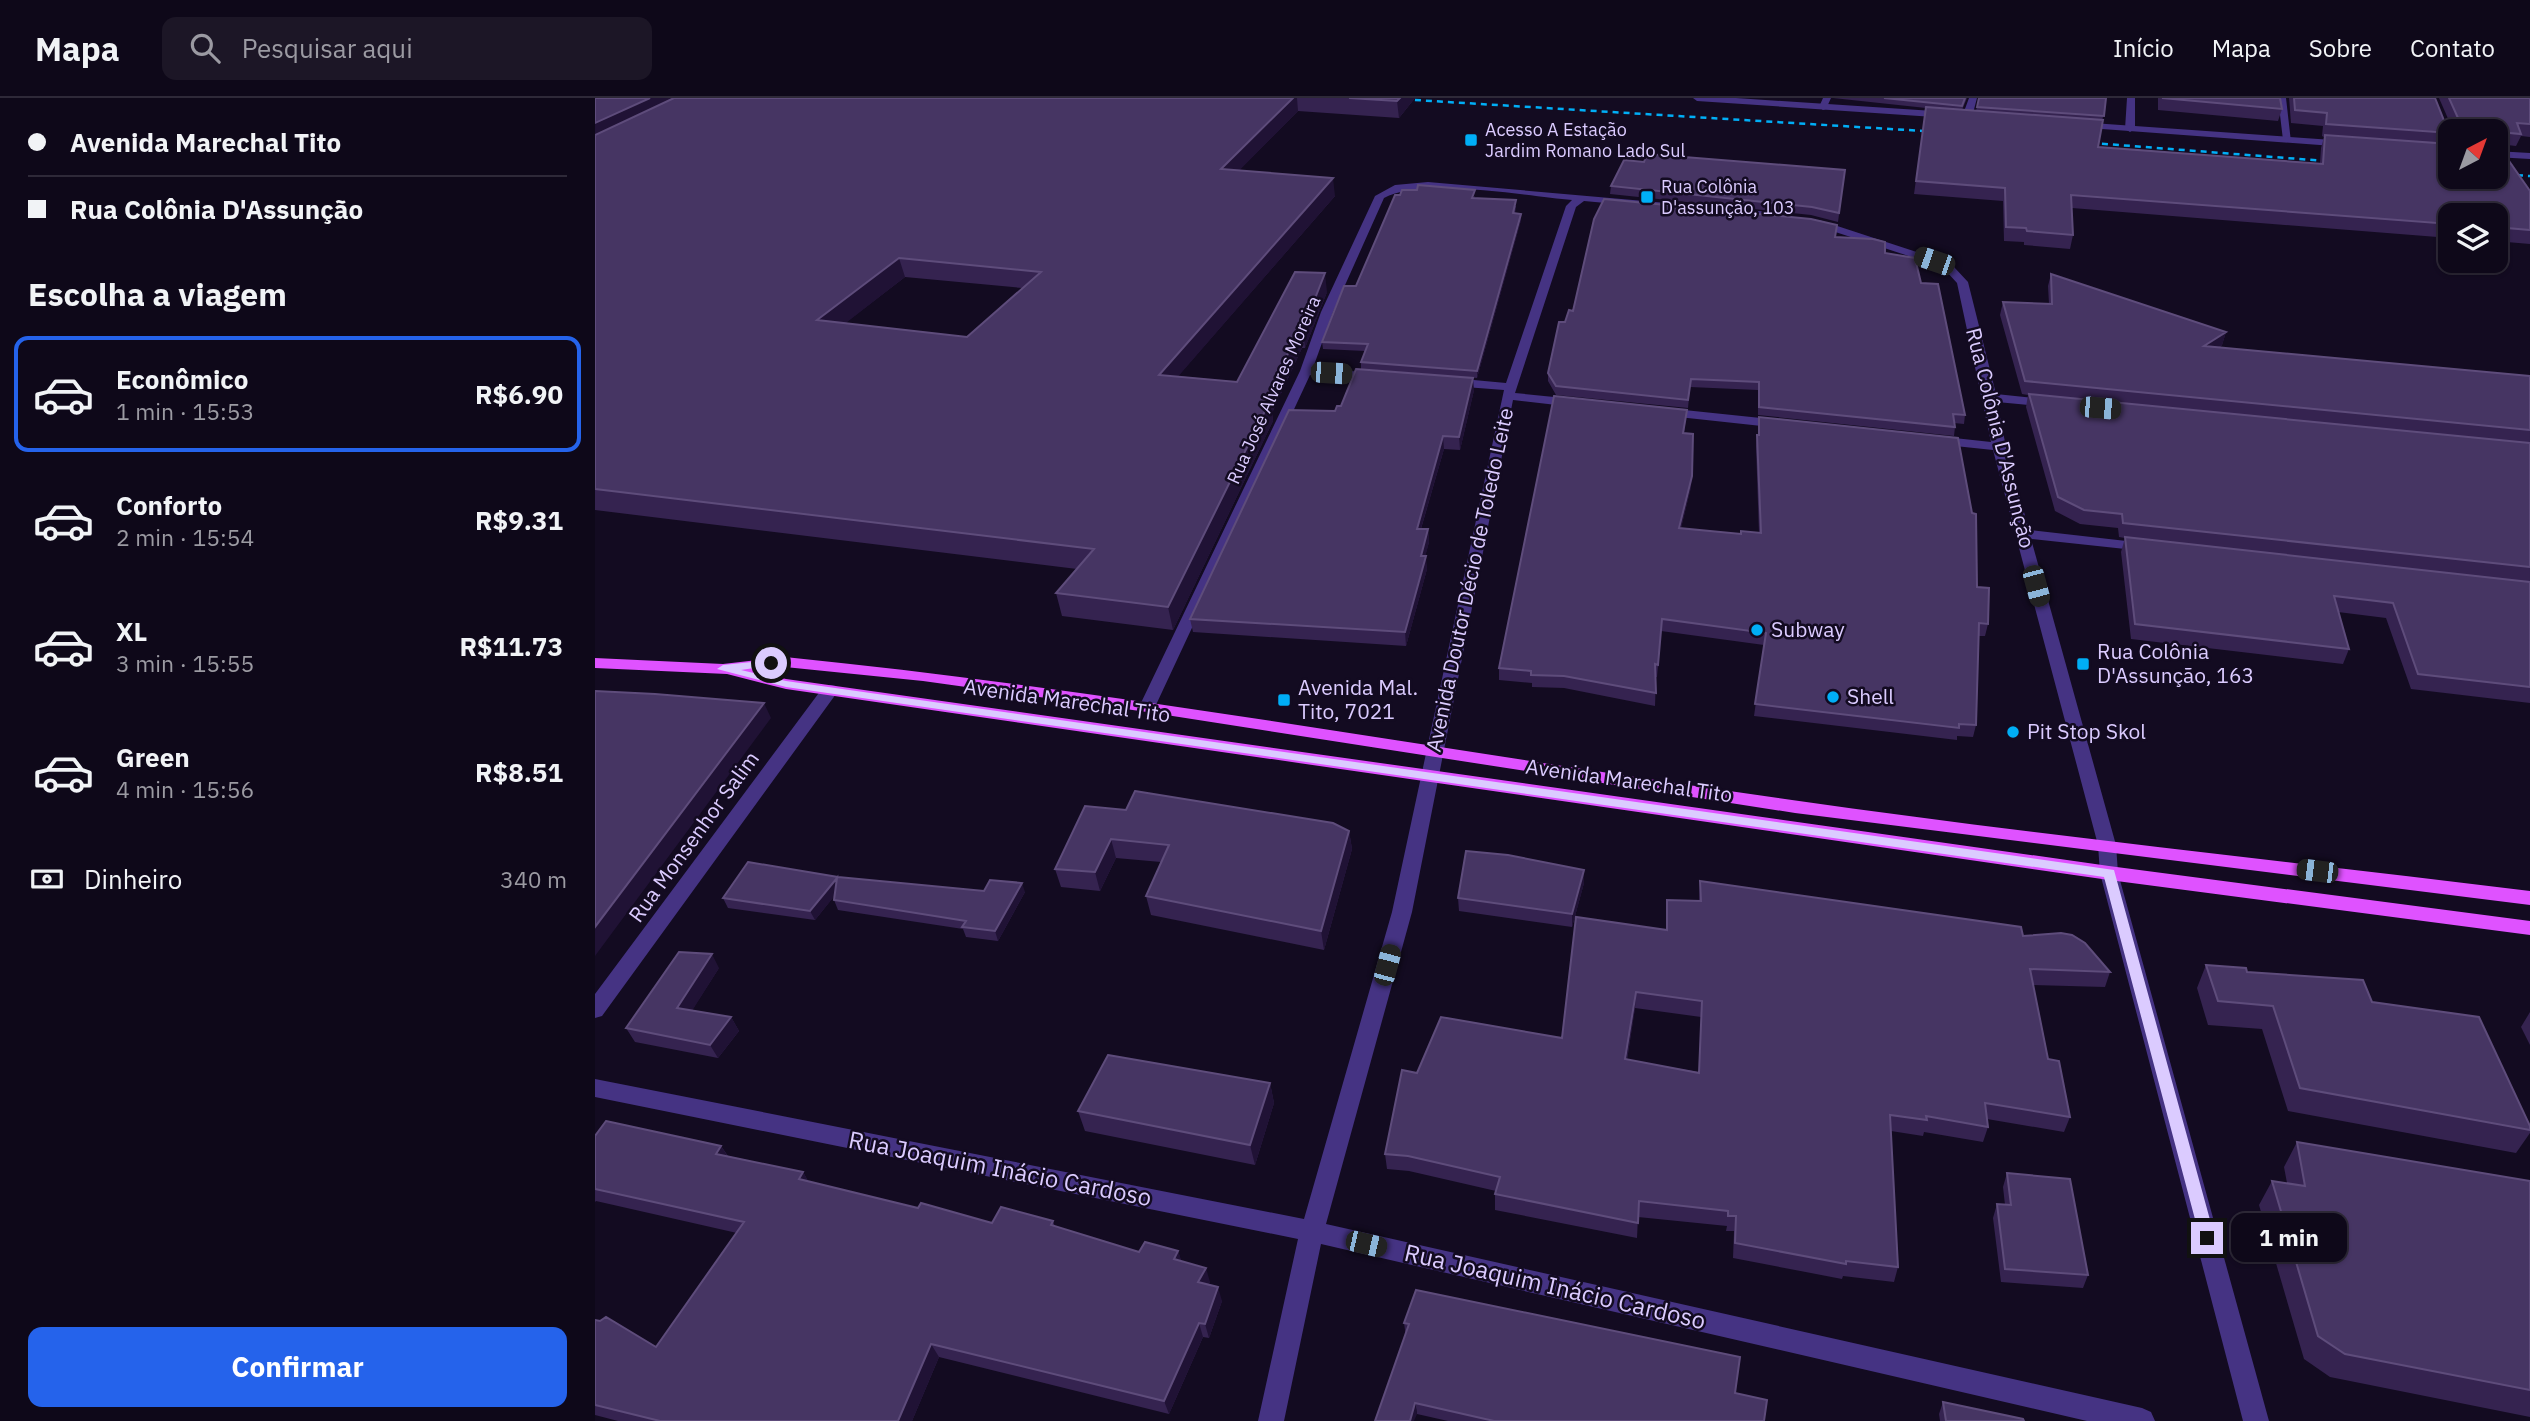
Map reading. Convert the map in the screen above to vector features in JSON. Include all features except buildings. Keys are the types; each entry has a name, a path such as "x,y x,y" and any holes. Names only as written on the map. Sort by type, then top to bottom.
{"main road":[{"name":"Avenida Marechal Tito","path":"595,663 723,669 785,662 821,665 1147,707 1795,807 2530,898"},
{"name":"Avenida Marechal Tito","path":"723,669 786,684 2109,873 2530,928"},
{"path":"1020,717 1036,692"}],"street":[{"path":"1697,98 1825,102 1981,118"},
{"path":"1967,117 1973,98"},
{"path":"2130,129 2131,98"},
{"path":"2282,98 2288,140"},
{"path":"2062,124 2356,144"},
{"path":"2508,155 2530,156"},
{"name":"Rua José Alvares Moreira","path":"1147,707 1306,371 1327,312 1380,196 1398,187 1412,185 1583,197"},
{"path":"1583,197 1780,216"},
{"name":"Avenida Doutor Décio de Toledo Leite","path":"1271,1421 1313,1231 1402,912 1428,775 1436,751 1510,391 1571,206 1583,197"},
{"name":"Rua Colônia D'Assunção","path":"1801,219 1848,230 1934,261 1958,276 1990,397 1999,447 2107,845 2109,873 2256,1421"},
{"path":"1306,371 1388,377"},
{"path":"1443,382 1590,404"},
{"path":"1990,397 2059,404"},
{"path":"1644,410 1794,426"},
{"path":"1917,438 1999,447"},
{"path":"2022,534 2154,548"},
{"name":"Rua Monsenhor Salim","path":"595,1010 830,690"},
{"name":"Rua Joaquim Inácio Cardoso","path":"595,1088 1313,1231 2141,1421"}],"railway":[{"path":"1382,98 1940,132"},
{"path":"2080,142 2338,162"},
{"path":"2508,175 2530,176"}],"place":[{"name":"Acesso A Estação Jardim Romano Lado Sul","path":"1471,140"},
{"name":"Rua Colônia D'assunção, 103","path":"1647,197"},
{"name":"Subway","path":"1757,630"},
{"name":"Rua Colônia D'Assunção, 163","path":"2083,664"},
{"name":"Shell","path":"1833,697"},
{"name":"Avenida Mal. Tito, 7021","path":"1284,700"},
{"name":"Pit Stop Skol","path":"2013,732"}],"route":[{"path":"771,663 723,669 786,684 2109,873 2207,1238"}]}
